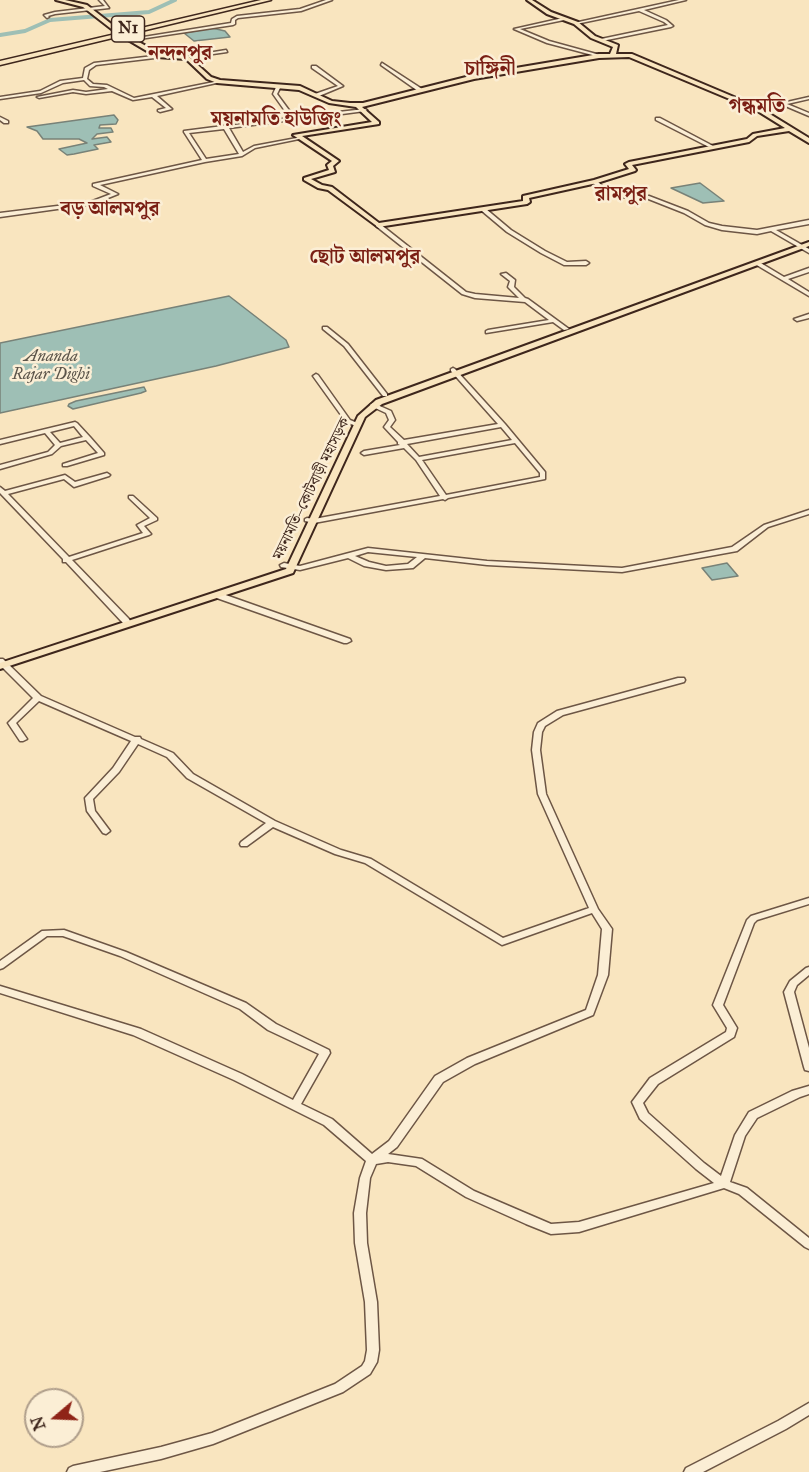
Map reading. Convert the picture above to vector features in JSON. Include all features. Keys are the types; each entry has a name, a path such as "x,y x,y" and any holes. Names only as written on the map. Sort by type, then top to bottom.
{"highway":[{"name":"N1","path":"0,62 256,0"},
{"name":"N1","path":"169,21 268,0"},
{"path":"58,47 169,21"}],"main road":[{"path":"58,0 77,3 89,9 118,32 162,56 185,57 197,64 209,78 219,82 300,88 335,104 357,105 474,76 599,56 613,54 636,56 758,109 809,141"},
{"path":"529,0 576,23 617,47 613,54"},
{"path":"357,105 365,110 377,124 296,135 336,161 330,165 333,171 306,179 320,187 330,188 378,225 462,210 484,210 527,202 525,197 595,182 633,170 628,164 631,163 790,129"},
{"name":"ময়নামতি–কোটবাড়ী মহাসড়ক","path":"1,663 283,574 356,424 368,404 385,395 805,246"},
{"name":"ময়নামতি–কোটবাড়ী মহাসড়ক","path":"356,424 373,405 454,371 566,328 805,246"},
{"name":"ময়নামতি–কোটবাড়ী মহাসড়ক","path":"1,663 288,567"}],"street":[{"path":"47,17 46,15 108,7 102,0"},
{"path":"133,39 233,24 233,20 237,17 301,10 330,0"},
{"path":"576,23 684,0"},
{"path":"602,40 670,26 665,21 642,10"},
{"path":"564,19 516,29 548,42 599,56"},
{"path":"225,25 232,30"},
{"path":"185,57 226,51"},
{"path":"85,79 87,69 95,64 162,56"},
{"path":"382,64 420,90"},
{"path":"314,68 341,86 317,95"},
{"path":"0,98 47,90 62,82 85,79 92,85 112,90 129,98 219,82"},
{"path":"279,86 275,94 294,120"},
{"path":"27,94 32,98 73,91 86,93 112,90"},
{"path":"153,95 170,108 160,111"},
{"path":"758,109 809,98"},
{"path":"784,104 809,115"},
{"path":"205,161 187,130 294,120 365,110"},
{"path":"0,118 6,122"},
{"path":"658,119 711,146"},
{"path":"225,126 242,154"},
{"path":"1,213 91,203 115,194 95,185 242,154 254,147 302,138"},
{"path":"595,182 611,196 647,197 686,212 711,226 754,232 809,222"},
{"path":"484,210 509,231 566,264 586,263"},
{"path":"378,225 464,292 475,296 522,298"},
{"path":"771,229 805,246"},
{"path":"757,263 809,294"},
{"path":"784,279 809,270"},
{"path":"504,274 513,281 513,290 522,298 552,321 566,328"},
{"path":"797,319 809,316"},
{"path":"488,332 552,321"},
{"path":"325,328 346,345 385,395"},
{"path":"311,520 445,498 543,478 543,473 454,371"},
{"path":"316,376 348,422 356,424"},
{"path":"373,405 389,412 392,420 387,425 418,459 445,498"},
{"path":"0,442 75,424 102,454 65,465"},
{"path":"364,453 502,425"},
{"path":"46,431 59,445"},
{"path":"0,467 50,453 59,445 88,438"},
{"path":"418,459 515,441"},
{"path":"2,491 65,477 74,485 107,476"},
{"path":"2,491 126,621"},
{"path":"66,560 147,534 140,525 155,519 131,496"},
{"path":"288,567 368,550 422,557 566,569 622,570 734,549 766,526 809,512"},
{"path":"348,555 367,564 386,568 410,566 422,557"},
{"path":"217,595 295,625 347,641"},
{"path":"1,663 38,698 170,755 190,776 272,823 338,852 368,861 502,942 594,909"},
{"path":"73,1472 161,1454 213,1438 339,1388 366,1370 371,1362 373,1350 371,1302 361,1244 360,1213 363,1190 372,1160 393,1144 439,1079 471,1061 590,1012 603,975 607,928 594,909 542,794 536,750 541,725 560,713 681,680"},
{"path":"23,739 12,723 38,698"},
{"path":"106,831 91,811 89,798 116,770 137,740"},
{"path":"244,844 272,823"},
{"path":"809,901 750,921 718,1005 732,1028 730,1034 654,1081 637,1102 644,1116 700,1166 724,1184 743,1191 804,1243 809,1244"},
{"path":"0,966 45,933 63,933 143,962 243,1006 272,1027 325,1053 295,1106"},
{"path":"809,970 793,982 789,992 809,1067"},
{"path":"0,989 137,1032 328,1122 372,1160 388,1158 418,1162 470,1194 551,1229 579,1227 724,1184"},
{"path":"724,1184 740,1135 753,1115 809,1090"},
{"path":"690,1472 783,1425 809,1408"}],"water":[{"path":"212,28 225,31 230,37 194,41 184,33"},
{"path":"114,115 118,120 116,124 100,125 99,128 111,128 113,132 97,134 92,139 107,137 111,142 94,145 98,149 67,155 59,149 87,143 79,139 43,139 37,131 27,127"},
{"path":"700,183 724,201 703,203 671,188"},
{"name":"Ananda Rajar Dighi","path":"229,296 286,340 289,347 216,366 0,413 0,343"},
{"path":"144,387 146,391 141,393 73,409 68,406 76,401"},
{"path":"727,563 738,576 712,580 702,568"}],"waterway":[{"path":"0,35 25,31 50,20 149,12 175,0"}],"district":[{"name":"নন্দনপুর","path":"180,54"},
{"name":"চাঙ্গিনী","path":"490,70"},
{"name":"গন্ধমতি","path":"757,107"},
{"name":"ময়নামতি হাউজিং","path":"276,120"},
{"name":"রামপুর","path":"621,195"},
{"name":"বড় আলমপুর","path":"110,210"},
{"name":"ছোট আলমপুর","path":"365,258"}]}
